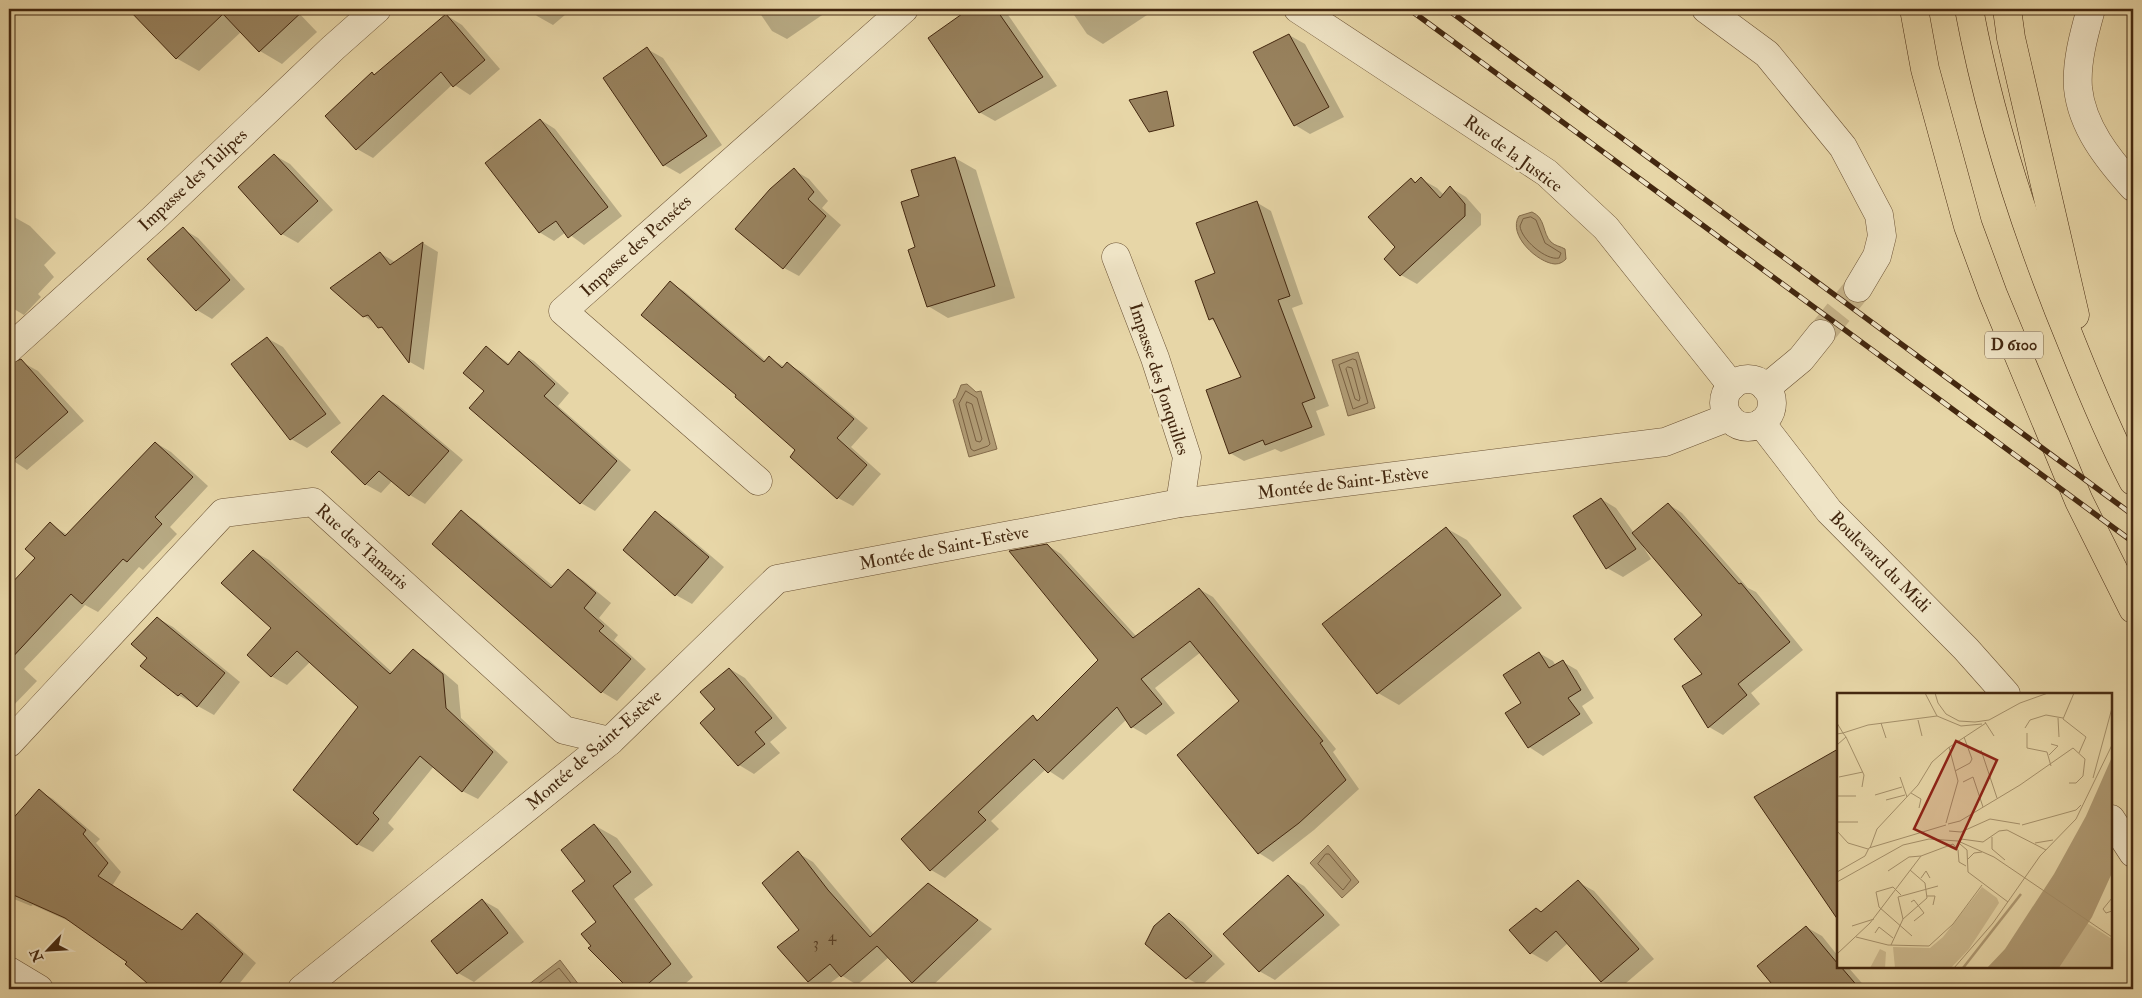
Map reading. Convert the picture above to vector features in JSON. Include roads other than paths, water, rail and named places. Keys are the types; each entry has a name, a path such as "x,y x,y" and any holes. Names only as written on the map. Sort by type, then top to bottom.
{"main road":[{"name":"D 6100","path":"1914,9 1925,69 1968,226 1993,294 2079,501 2132,609"},
{"name":"D 6100","path":"1968,9 2011,180 2050,291 2093,394 2133,481"},
{"path":"2007,9 2011,38 2093,394"}],"street":[{"name":"Impasse des Tulipes","path":"9,349 153,219 333,48 377,9"},
{"name":"Impasse des Pensées","path":"758,481 563,311 904,9"},
{"name":"Rue de la Justice","path":"1298,9 1547,173 1606,228 1732,386"},
{"path":"1706,9 1767,54 1843,147 1878,216 1882,236 1878,249 1858,288"},
{"path":"2091,9 2082,43 2078,88 2090,130 2112,164 2133,187"},
{"name":"Impasse des Jonquilles","path":"1116,257 1155,358 1187,457 1180,503"},
{"path":"1766,388 1801,359 1821,334"},
{"path":"1753,379 1766,388 1770,393 1772,404 1769,415 1761,423 1744,426 1729,417 1725,406 1726,395 1732,386 1742,380 1753,379"},
{"name":"Montée de Saint-Estève","path":"302,989 610,741 777,579 1180,503 1665,442 1729,417"},
{"name":"Boulevard du Midi","path":"1761,423 1829,511 1966,649 2005,693"},
{"name":"Rue des Tamaris","path":"9,743 223,513 313,502 564,730 610,741"},
{"path":"2112,821 2133,853"},
{"path":"9,971 39,989"}],"water":[{"path":"1532,212 1540,218 1551,242 1565,249 1566,259 1563,262 1555,264 1541,259 1526,247 1521,239 1516,223 1519,216"},
{"path":"1358,352 1375,408 1348,416 1332,360"},
{"path":"967,384 976,392 981,391 997,449 969,457 953,400 956,398 961,385"},
{"path":"1328,845 1359,882 1342,898 1310,863"},
{"path":"560,960 579,985 573,989 523,989"}],"tunnel":[{"path":"1821,334 1858,288"}],"railway":[{"path":"1409,9 2133,542"},
{"path":"1447,9 2133,515"}]}
